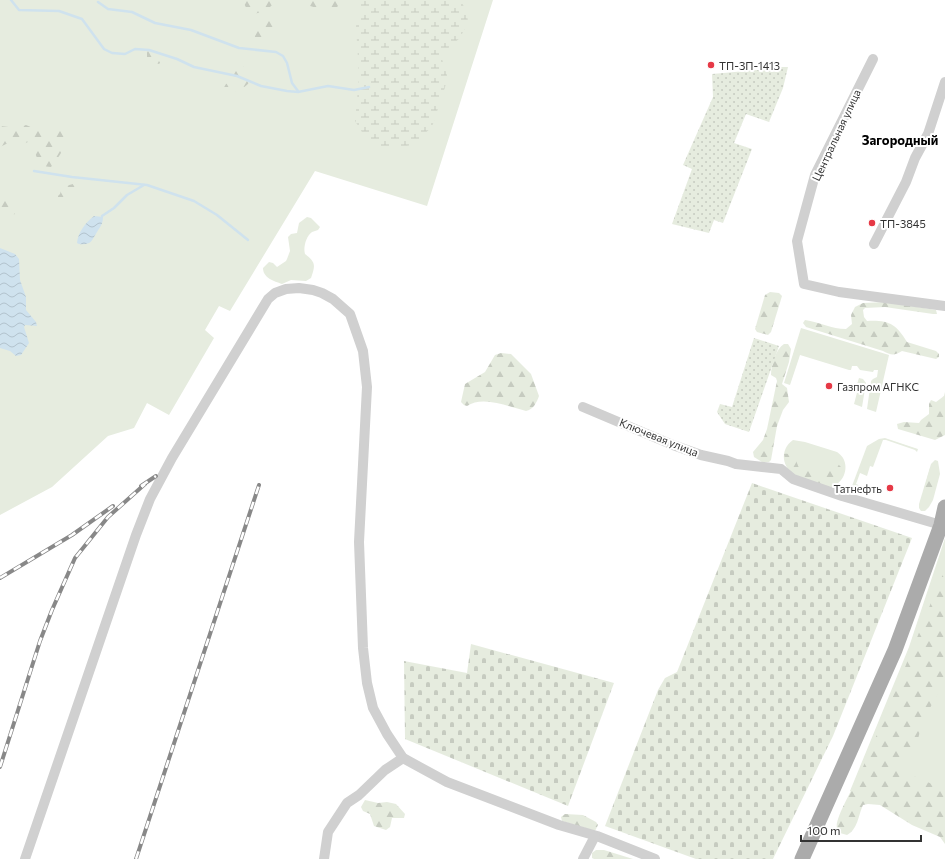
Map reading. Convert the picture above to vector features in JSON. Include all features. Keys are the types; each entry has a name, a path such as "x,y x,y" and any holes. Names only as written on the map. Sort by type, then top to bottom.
{"main road":[{"path":"802,859 895,650 941,525 945,508"}],"street":[{"name":"Центральная улица","path":"873,59 815,175 797,241 804,284 839,292 945,306"},
{"path":"874,244 906,182 915,158 928,134 945,82"},
{"path":"25,859 136,535 150,499 172,458 268,298 275,293 286,289 313,290 327,296 341,306 350,314 363,351 366,387 359,542 363,648 367,683 373,708 387,734 403,758 447,782 559,825 595,836 654,859"},
{"name":"Ключевая улица","path":"583,407 673,446 728,460 736,464 781,469 794,479 842,496 941,525"},
{"path":"324,859 328,832 347,804 385,770 403,758"},
{"path":"583,859 595,836"}],"green space":[{"path":"0,0 493,0 427,206 315,171 230,311 219,306 205,330 214,338 169,415 147,403 134,428 108,436 52,487 0,515"},
{"path":"242,0 277,0 265,11 254,14 248,11"},
{"path":"305,0 342,0 333,13 307,5"},
{"path":"362,0 461,0 467,14 468,22 460,38 446,50 442,59 447,75 446,84 432,127 412,145 396,148 379,147 365,137 355,121 359,77 356,26"},
{"path":"273,16 276,20 276,24 268,39 265,44 255,49 253,44 257,27 268,17"},
{"path":"159,47 164,56 159,64 147,60 147,48"},
{"path":"236,62 250,72 251,78 247,85 243,88 234,92 226,93 223,89 226,84 234,80 235,77 231,67 233,63"},
{"path":"773,67 788,67 783,88 769,122 746,114 734,143 752,149 723,223 714,220 709,233 672,224 692,169 683,165 713,97 712,74 757,70 772,71"},
{"path":"26,125 47,134 54,128 63,129 65,134 65,144 61,154 51,167 47,167 40,163 33,145 28,142 23,144 18,151 12,144 6,144 0,147 0,126 17,128"},
{"path":"73,184 75,188 71,196 64,203 61,204 58,202 58,196 62,187"},
{"path":"0,198 5,200 13,208 15,214 9,215 0,211"},
{"path":"307,217 311,218 320,227 318,230 310,234 305,245 305,254 313,261 314,264 311,278 306,281 291,280 282,284 270,279 263,271 263,268 269,262 273,263 277,267 286,261 290,251 288,237 291,234 297,233 299,223"},
{"path":"770,292 779,293 782,296 771,332 768,335 757,332 755,329 765,295"},
{"path":"886,302 936,310 937,314 885,307 865,308 863,310 864,317 867,321 881,321 891,324 899,331 907,342 936,351 939,354 939,357 936,359 902,351 897,354 890,354 806,327 803,323 805,320 846,329 852,324 851,315 855,307 863,303"},
{"path":"801,328 889,355 876,412 867,409 871,381 877,377 878,370 874,370 873,372 860,370 857,366 852,366 851,370 849,370 800,355 790,385 784,383"},
{"path":"754,338 779,346 749,432 725,424 717,412 720,404 732,407"},
{"path":"784,344 788,344 791,349 789,362 782,384 787,388 789,402 783,410 777,426 771,460 769,462 762,462 754,457 753,452 763,440 767,429 777,381 776,378 771,375 772,367 776,353"},
{"path":"501,353 511,354 531,374 539,396 537,401 531,409 526,411 488,402 473,403 467,406 464,405 461,402 465,384 485,372 495,355"},
{"path":"859,378 863,379 866,383 862,407 854,404 859,385 857,384"},
{"path":"945,392 945,435 935,440 898,429 897,424 904,422 919,423 929,414 929,404 931,400 936,402 944,396"},
{"path":"885,438 918,449 917,452 915,450 883,440 873,467 870,466 867,476 860,473 856,484 863,487 861,491 858,493 852,491 852,486 867,446 879,439"},
{"path":"793,440 805,442 837,452 844,459 845,465 845,473 840,481 829,488 804,480 791,473 785,464 784,454 789,444"},
{"path":"784,454 791,454 796,460 799,468 810,470 817,475 824,475 832,464 837,463 842,468 841,478 835,485 827,486 796,475 788,467"},
{"path":"935,460 938,461 940,474 933,500 925,511 921,511 919,504 931,464"},
{"path":"930,468 934,469 936,481 932,493 927,495 924,494 924,489"},
{"path":"752,483 912,538 833,736 773,859 696,859 605,826 658,690 665,678 677,672"},
{"path":"945,538 945,832 850,791 909,647"},
{"path":"945,571 945,680 922,723 917,743 910,754 895,762 894,765 897,769 945,788 945,844 940,837 912,825 880,805 863,805 857,822 851,832 847,835 840,833 837,829 838,818 870,752"},
{"path":"471,644 614,683 568,806 405,739 404,661 467,673"},
{"path":"365,800 378,803 387,802 396,804 405,814 404,818 392,818 390,827 386,830 374,826 370,814 363,811 361,807"},
{"path":"565,814 583,815 596,822 598,825 595,831 562,821 561,817"},
{"path":"596,850 604,850 633,859 594,859 592,858 592,853"}],"water":[{"path":"94,216 103,217 101,225 93,238 88,243 77,243 83,228"},
{"path":"0,248 15,254 19,259 20,280 26,297 26,310 36,322 37,326 25,325 24,327 29,343 21,355 16,356 10,351 0,348"}],"waterway":[{"path":"11,0 19,10 59,11 82,19 104,49 112,53 125,54 135,49 149,50 177,59 194,67 237,76 261,86 287,91 298,92 328,86 354,90 369,87"},
{"path":"98,2 108,9 132,12 155,23 191,30 239,48 276,52 283,56 287,63 292,83 298,91"},
{"path":"34,171 72,177 147,185 194,201 217,215 248,240"},
{"path":"102,216 114,208 127,195 144,185"}],"railway":[{"path":"141,486 156,476"},
{"path":"0,767 40,641 75,558 108,517 145,484"},
{"path":"136,859 259,485"},
{"path":"0,578 72,535 113,506"}],"place":[{"name":"ТП-ЗП-1413","path":"711,65"},
{"name":"ТП-3845","path":"872,223"},
{"name":"Газпром АГНКС","path":"829,386"},
{"name":"Татнефть","path":"890,488"}],"district":[{"name":"Загородный","path":"900,140"}]}
